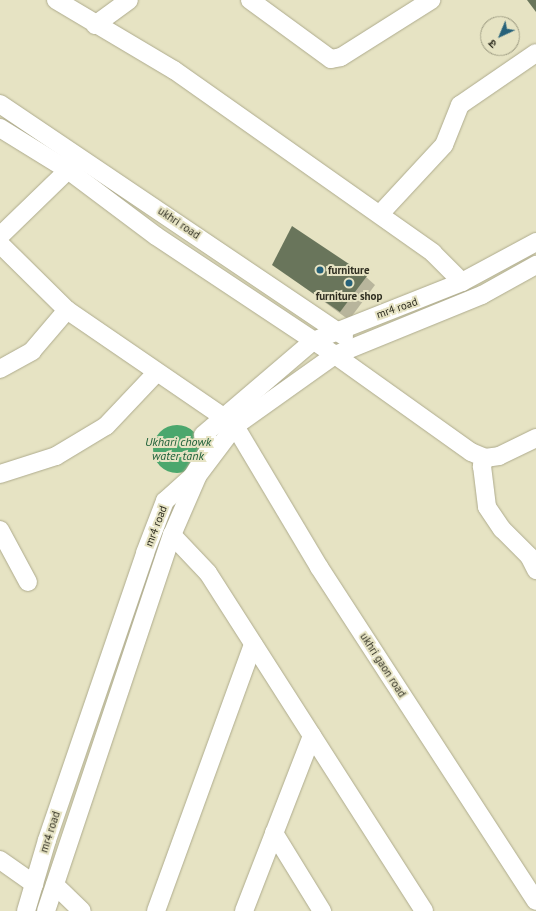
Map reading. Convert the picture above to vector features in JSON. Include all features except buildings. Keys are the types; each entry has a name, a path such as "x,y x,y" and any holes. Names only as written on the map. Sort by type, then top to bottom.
{"street":[{"path":"56,0 95,25 174,70 380,214 433,253 462,282"},
{"path":"95,25 129,0"},
{"path":"250,0 331,59 341,57 430,0"},
{"path":"380,214 444,145 460,104 536,53"},
{"name":"ukhri road","path":"0,104 337,330 355,345"},
{"path":"0,128 68,170 156,236 335,355 390,397 485,458 499,456 536,438"},
{"path":"0,236 68,170"},
{"name":"mr4 road","path":"46,911 172,535 198,475 228,421 313,341 337,330 462,282 536,242"},
{"path":"0,244 67,310 228,421"},
{"name":"mr4 road","path":"26,911 165,501 192,477 204,460 212,445 203,435 335,355 355,345 482,295 536,265"},
{"path":"0,369 32,350 67,310"},
{"path":"0,474 56,456 106,426 157,372"},
{"name":"ukhri gaon road","path":"228,421 319,568 536,901"},
{"path":"485,458 482,466 487,508 502,529 529,556 536,570"},
{"path":"0,530 28,582"},
{"path":"172,535 208,573 424,911"},
{"path":"156,911 253,644"},
{"path":"244,911 312,736"},
{"path":"274,833 322,911"},
{"path":"0,860 34,884"},
{"path":"54,885 82,911"}],"water":[{"name":"Ukhari chowk water tank","path":"172,425 182,425 191,429 197,435 200,440 200,458 191,469 182,473 172,473 163,469 157,463 153,454 153,444 157,435 163,429"}],"place":[{"name":"furniture","path":"320,270"},
{"name":"furniture shop","path":"349,283"}]}
